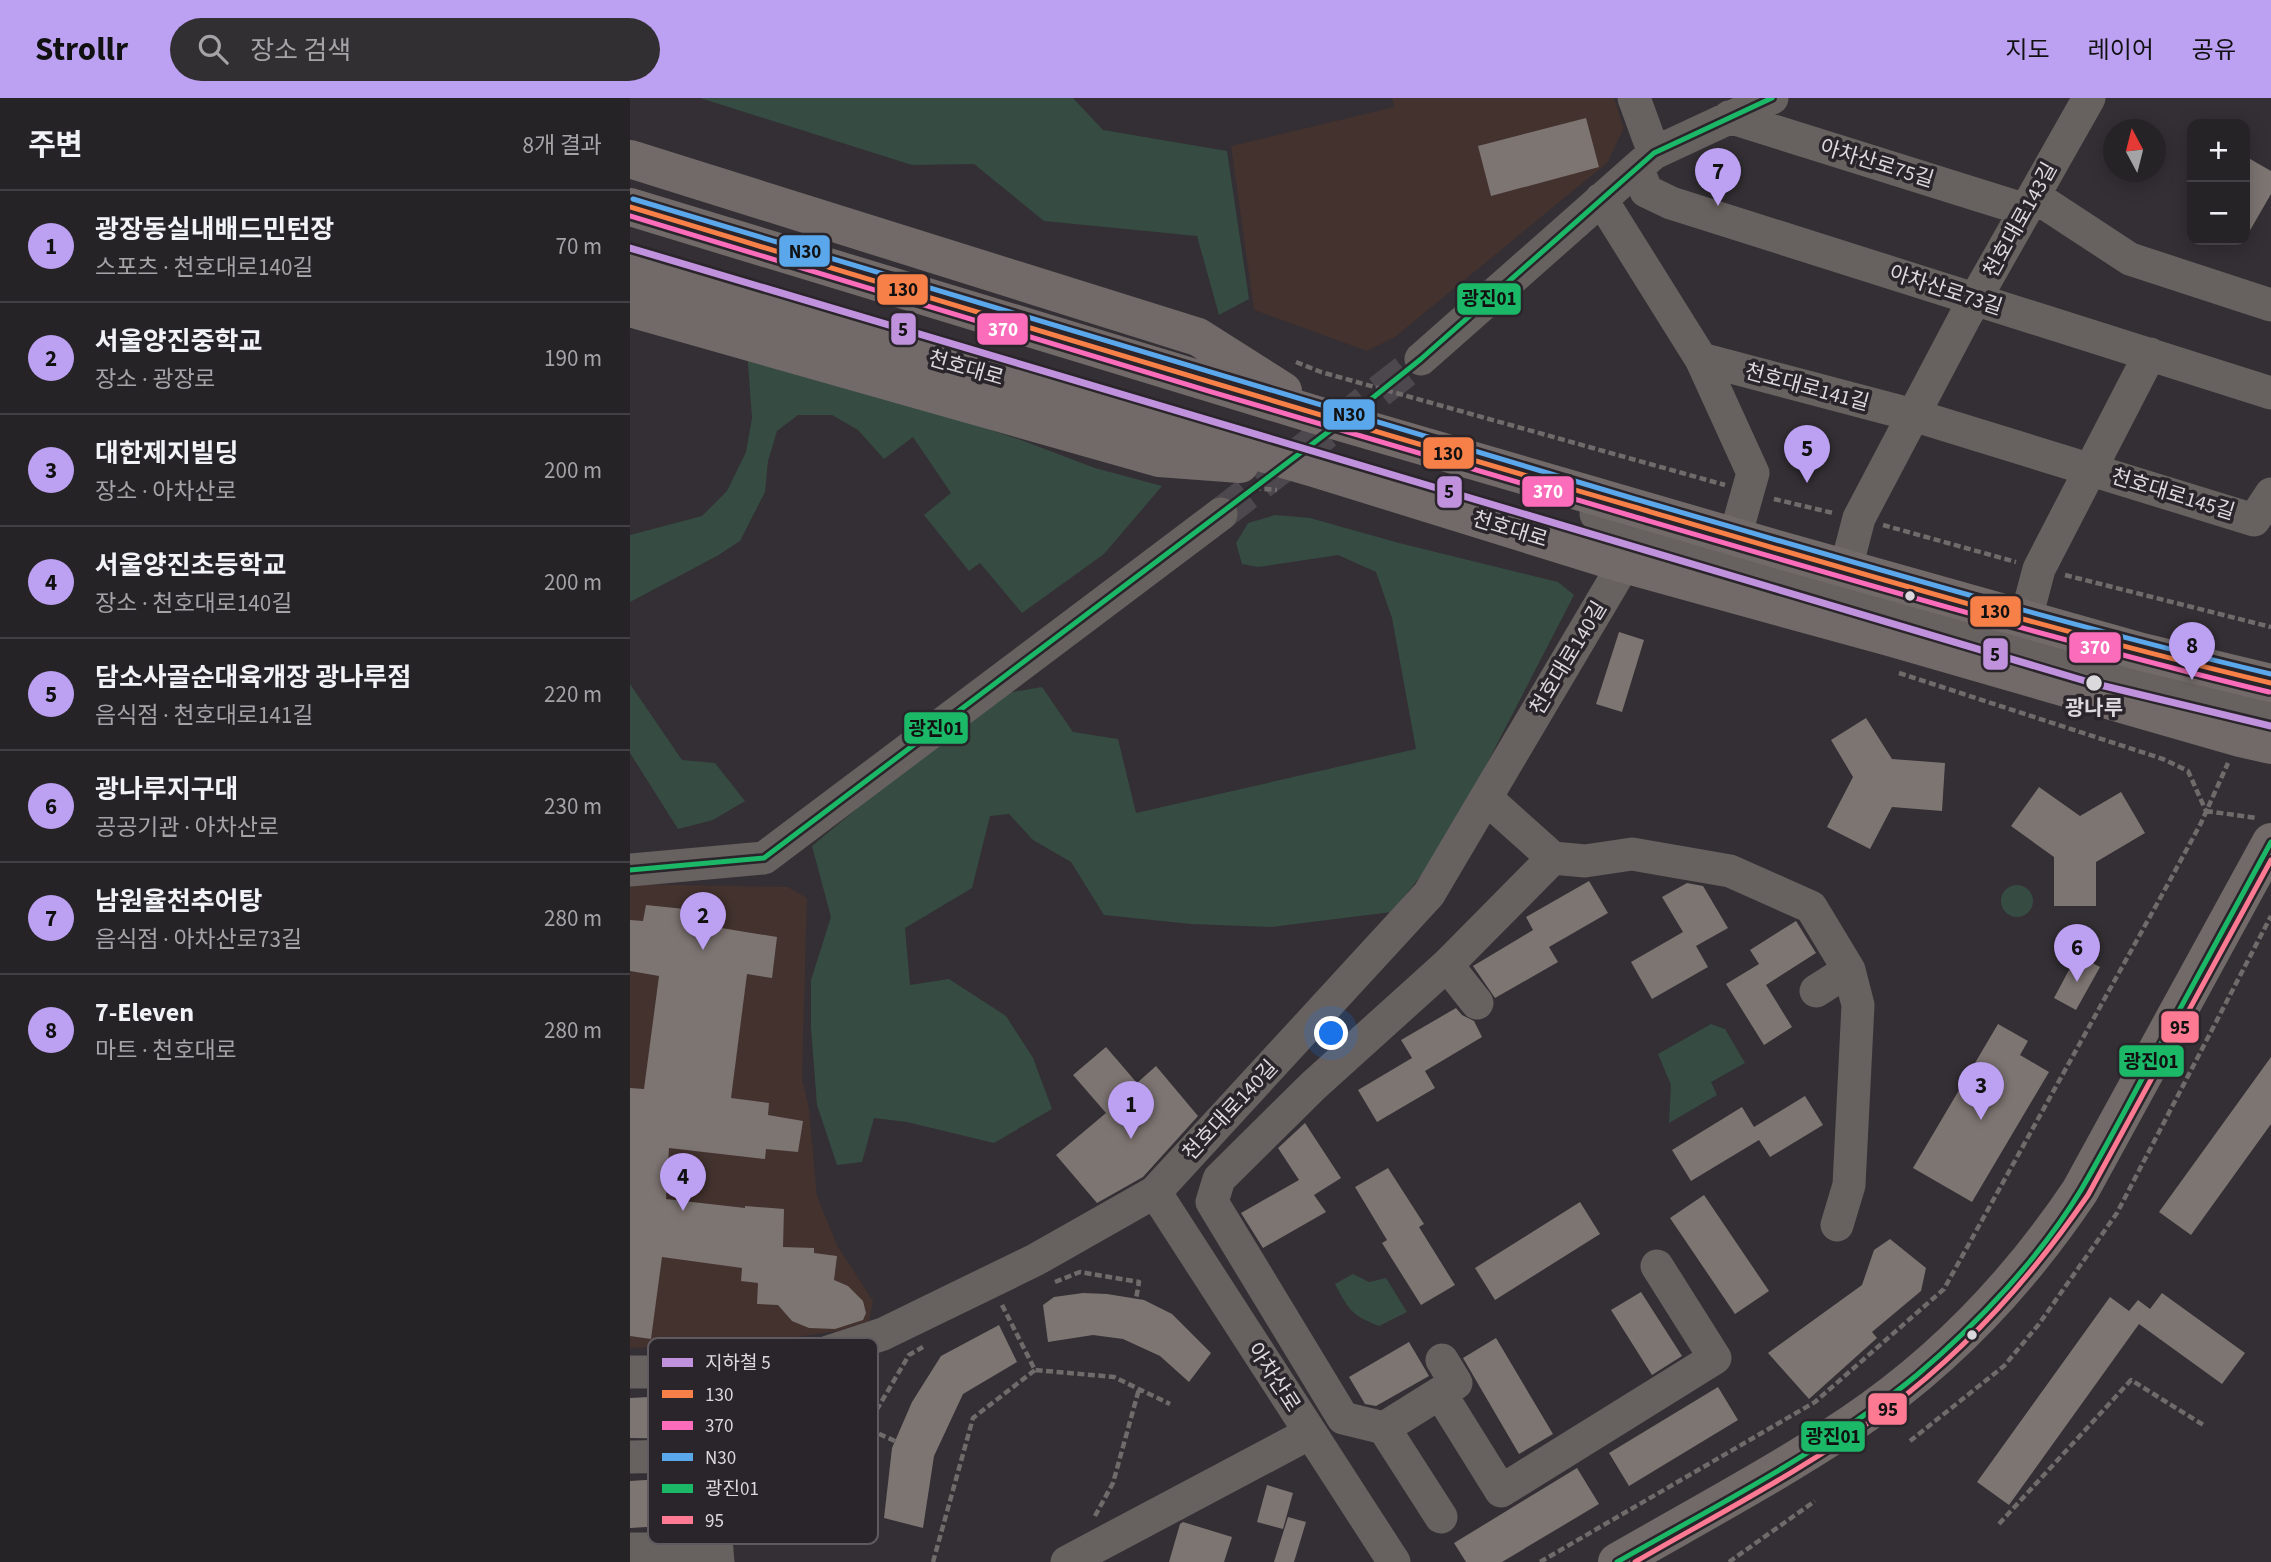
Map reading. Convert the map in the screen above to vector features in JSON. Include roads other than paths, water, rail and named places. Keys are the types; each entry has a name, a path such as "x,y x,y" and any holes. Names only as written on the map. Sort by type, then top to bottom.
{"main road":[{"path":"630,159 1198,337 1324,416"},
{"path":"630,207 1735,537 2142,652 2271,683"},
{"name":"천호대로","path":"630,270 1314,468 1624,564 2271,745"},
{"path":"630,308 1159,458 1314,468"},
{"path":"1617,1562 1852,1423 1933,1360 2006,1290 2048,1238 2080,1191 2264,830"}],"street":[{"name":"아차산로73길","path":"1634,98 1646,160 1646,191 1671,203 2271,393"},
{"path":"1421,359 1646,160 1772,98"},
{"name":"천호대로143길","path":"1846,568 1859,519 1976,299 2088,98"},
{"name":"아차산로75길","path":"1729,117 2030,203 2130,259 2271,305"},
{"name":"천호대로141길","path":"1601,199 1701,359 1753,473 1735,537"},
{"name":"천호대로145길","path":"2026,618 2039,569 2150,354"},
{"name":"천호대로141길","path":"1701,359 1913,415"},
{"path":"1913,415 2092,469"},
{"path":"1387,435 1463,467 1673,541 1935,617 1961,624 2142,652"},
{"name":"천호대로145길","path":"2092,469 2263,507"},
{"path":"630,870 764,858 1221,514"},
{"name":"천호대로140길","path":"871,1338 1035,1261 1155,1192 1429,894 1624,564"},
{"path":"1889,637 2060,656 2255,709 2271,721"},
{"path":"1486,798 1553,858 1584,861 1632,853 1730,871 1811,906 1849,970 1858,1004 1849,1185 1837,1225"},
{"path":"1441,1517 1384,1428 1343,1418 1212,1202 1219,1179 1313,1086 1447,965 1553,858"},
{"path":"1447,965 1477,1003"},
{"path":"1816,991 1849,970"},
{"name":"아차산로","path":"1155,1192 1394,1562"},
{"path":"1440,1393 1501,1491 1715,1358 1657,1266"},
{"path":"1384,1428 1456,1383 1442,1360"},
{"name":"천호대로140길","path":"630,1372 648,1372"},
{"path":"1069,1561 1310,1433"},
{"path":"630,1457 648,1456"},
{"path":"630,1549 717,1555"}],"tunnel":[{"path":"1221,514 1421,359"}],"metro line":[{"name":"5","path":"630,248 2092,683 2271,726"}],"place":[{"name":"남원율천추어탕","path":"1718,206"},
{"name":"담소사골순대육개장 광나루점","path":"1807,483"},
{"name":"7-Eleven","path":"2192,680"},
{"name":"광나루","path":"2094,683"},
{"name":"서울양진중학교","path":"703,950"},
{"name":"광나루지구대","path":"2077,982"},
{"name":"대한제지빌딩","path":"1981,1120"},
{"name":"광장동실내배드민턴장","path":"1131,1139"},
{"name":"서울양진초등학교","path":"683,1211"}]}
